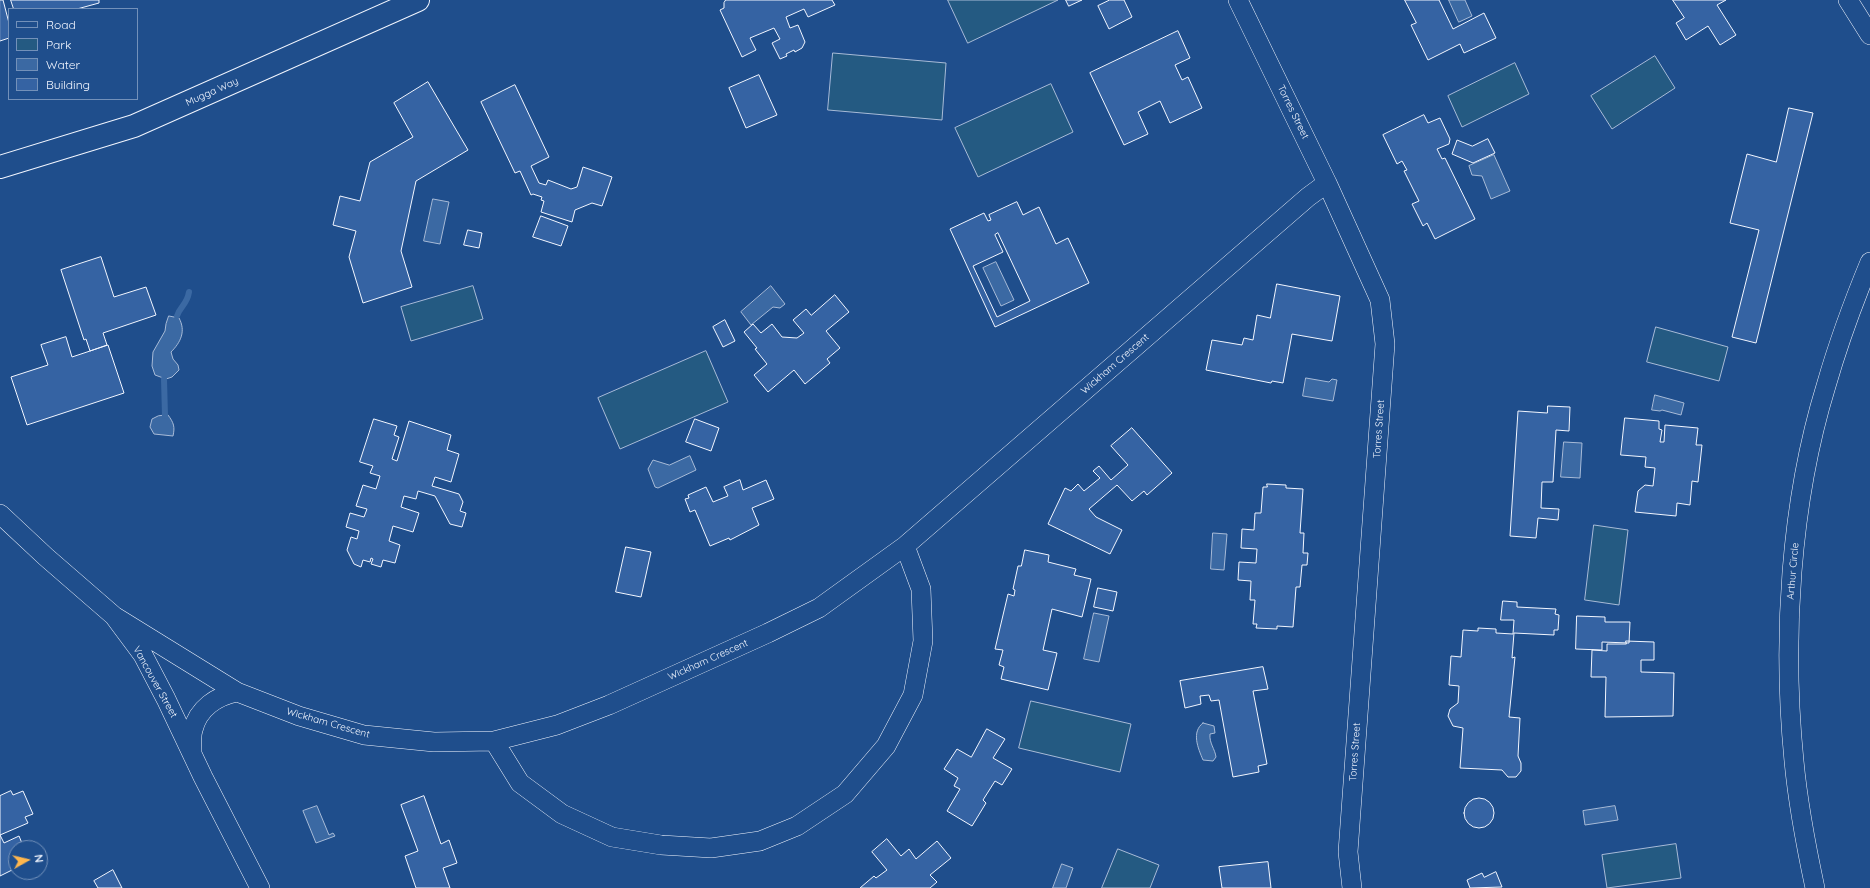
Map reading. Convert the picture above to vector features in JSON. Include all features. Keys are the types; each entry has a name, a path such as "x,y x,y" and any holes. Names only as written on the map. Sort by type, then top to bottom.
{"main road":[{"name":"Mugga Way","path":"0,167 134,126 418,0"}],"street":[{"name":"Torres Street","path":"1238,0 1326,182 1380,300 1385,344 1348,852 1352,888"},
{"path":"1848,0 1870,35"},
{"name":"Wickham Crescent","path":"114,616 237,692 299,716 364,735 434,742 494,741 557,725 609,705 819,608 905,546 1326,182"},
{"name":"Arthur Circle","path":"1815,888 1807,848 1794,763 1788,639 1792,583 1804,478 1813,435 1825,387 1840,341 1870,262"},
{"name":"Vancouver Street","path":"0,514 46,557 114,616 143,655 260,888"},
{"path":"494,741 520,783 562,814 612,837 661,845 711,848 760,841 797,826 845,794 886,746 913,695 923,641 921,589 905,546"},
{"path":"192,755 192,730 204,709 217,698 237,692"}],"green space":[{"path":"948,0 1058,0 968,43"},
{"path":"833,53 946,63 942,120 828,110"},
{"path":"1655,56 1675,88 1612,129 1591,96"},
{"path":"1515,63 1529,94 1462,127 1448,96"},
{"path":"1051,84 1073,132 978,177 955,128"},
{"path":"473,286 483,319 411,341 401,307"},
{"path":"1656,327 1728,347 1719,381 1647,362"},
{"path":"706,351 728,402 620,449 598,398"},
{"path":"1594,525 1628,530 1619,605 1585,600"},
{"path":"1031,701 1131,724 1120,772 1019,748"},
{"path":"1676,844 1681,878 1607,888 1602,855"},
{"path":"1118,849 1159,865 1150,888 1102,888"}],"water":[{"path":"1449,0 1465,0 1472,16 1459,22"},
{"path":"1494,155 1510,191 1491,199 1482,176 1472,175 1469,166"},
{"path":"433,199 449,202 440,244 424,241"},
{"path":"996,262 1014,300 1001,306 983,268"},
{"path":"771,286 785,304 780,308 773,307 751,325 741,312"},
{"path":"169,316 179,318 182,332 180,340 171,352 179,370 172,377 166,379 155,375 152,366 153,352 165,331"},
{"path":"1306,378 1329,382 1332,379 1337,380 1333,401 1303,396"},
{"path":"1655,395 1684,403 1681,415 1662,410 1652,410"},
{"path":"168,415 174,425 173,436 154,434 150,427 152,419 158,416"},
{"path":"1564,442 1582,443 1580,478 1561,477"},
{"path":"690,456 696,470 658,488 655,487 648,469 653,460 669,465"},
{"path":"1213,533 1227,534 1224,570 1211,569"},
{"path":"1094,613 1109,616 1099,662 1084,659"},
{"path":"1203,723 1214,726 1215,733 1210,734 1210,740 1216,757 1213,761 1203,760 1198,745 1196,735 1199,727"},
{"path":"317,806 329,835 333,833 335,836 316,843 303,811"},
{"path":"1615,806 1618,820 1585,825 1583,811"},
{"path":"1062,864 1073,868 1066,888 1053,888"}],"building":[{"path":"0,0 3,0 8,19 8,38 0,41"},
{"path":"11,0 99,0 99,3 81,8 14,8"},
{"path":"726,0 832,0 835,5 808,17 804,9 786,17 790,28 798,25 805,42 802,48 795,52 794,50 786,54 787,56 780,59 772,43 780,39 774,28 750,38 756,50 742,57 720,10 724,8 724,3"},
{"path":"1066,0 1082,0 1069,6"},
{"path":"1110,0 1124,0 1132,17 1109,29 1098,6"},
{"path":"1405,0 1439,0 1453,29 1484,13 1496,38 1464,53 1460,44 1428,60 1411,25 1416,23"},
{"path":"1673,0 1726,0 1717,5 1736,35 1720,45 1708,26 1686,40 1676,23 1684,18"},
{"path":"1178,31 1190,58 1175,65 1182,80 1188,77 1202,108 1170,123 1160,101 1138,112 1148,134 1124,145 1090,73"},
{"path":"759,75 777,115 746,128 729,88"},
{"path":"428,82 468,150 416,181 401,251 412,287 363,303 349,257 356,231 333,225 340,196 360,201 370,162 413,137 394,103"},
{"path":"515,85 549,157 531,166 539,183 546,185 548,180 571,189 577,187 583,167 612,177 602,206 592,203 575,210 572,222 541,212 544,201 541,200 542,197 533,194 531,195 520,171 515,173 481,102"},
{"path":"1789,108 1813,113 1756,343 1732,337 1759,230 1730,223 1747,154 1776,162"},
{"path":"1424,115 1428,123 1440,118 1450,139 1449,144 1437,149 1442,159 1445,158 1475,219 1435,239 1427,223 1423,226 1412,204 1419,201 1404,171 1407,170 1402,161 1397,164 1383,135"},
{"path":"1488,139 1495,153 1473,163 1452,154 1457,140 1472,146"},
{"path":"1017,202 1023,215 1039,207 1056,244 1068,238 1089,283 995,327 950,229 984,213 988,221 991,220 989,215","holes":["998,233 1030,301 997,317 973,266 1003,252 995,235"]},
{"path":"541,216 568,226 561,246 533,237"},
{"path":"468,230 482,233 479,248 464,245"},
{"path":"101,257 114,297 146,287 156,315 103,333 107,345 90,351 86,339 84,340 61,270"},
{"path":"1277,284 1340,296 1332,341 1292,334 1283,383 1272,381 1271,383 1206,370 1212,340 1242,345 1244,338 1253,340 1257,315 1270,318"},
{"path":"835,295 849,312 826,331 840,348 827,359 830,363 805,384 794,370 768,392 754,375 767,364 755,349 757,348 744,332 753,324 761,333 772,324 782,337 797,338 804,333 793,320 806,309 811,315"},
{"path":"725,320 735,341 723,347 713,327"},
{"path":"66,337 72,357 108,345 124,393 27,425 11,377 48,365 41,345"},
{"path":"1548,406 1570,407 1569,431 1556,430 1553,482 1542,482 1541,508 1559,509 1558,520 1538,518 1536,538 1510,536 1518,411 1547,413"},
{"path":"1625,418 1659,421 1659,429 1662,430 1660,442 1664,442 1665,425 1698,428 1696,445 1702,445 1698,482 1692,481 1690,505 1677,503 1676,516 1635,512 1638,491 1645,485 1653,486 1655,468 1645,467 1646,457 1621,455"},
{"path":"374,419 397,426 394,435 399,437 392,459 397,461 409,421 451,435 447,450 459,454 451,482 435,477 432,486 459,494 463,502 460,511 466,513 462,527 450,524 435,496 418,491 416,499 404,496 401,507 419,513 413,532 393,526 389,541 400,545 395,563 383,560 381,567 371,564 373,559 371,558 370,562 363,560 361,567 354,564 347,550 351,537 357,539 359,531 346,527 350,513 364,517 367,509 356,506 363,485 376,489 380,476 370,473 373,466 360,462"},
{"path":"695,419 719,428 711,451 686,442"},
{"path":"1132,428 1172,473 1147,495 1144,491 1132,501 1117,485 1089,509 1096,517 1122,530 1110,554 1048,524 1065,488 1071,491 1078,484 1084,491 1100,478 1093,471 1099,466 1111,480 1128,465 1111,446"},
{"path":"740,480 743,490 766,480 774,499 752,508 759,525 730,540 729,538 710,546 695,510 690,512 685,499 689,498 688,495 706,487 713,502 728,496 724,487"},
{"path":"1267,484 1286,485 1286,488 1303,489 1300,533 1304,533 1303,553 1308,553 1307,565 1302,565 1300,587 1296,587 1293,627 1277,626 1277,629 1256,628 1257,624 1253,624 1255,600 1250,600 1251,581 1238,580 1239,562 1256,563 1257,549 1241,548 1242,529 1254,530 1255,513 1261,513 1263,487 1267,487"},
{"path":"626,547 651,552 641,597 616,592"},
{"path":"1025,550 1049,555 1048,562 1076,569 1074,575 1091,579 1082,617 1052,609 1043,650 1057,653 1048,690 1001,679 1004,667 999,665 1003,650 995,649 1008,594 1014,596 1015,590 1013,589 1018,566 1021,566"},
{"path":"1098,588 1117,592 1113,611 1094,607"},
{"path":"1503,601 1517,602 1517,607 1556,609 1555,614 1559,615 1558,630 1554,630 1554,635 1514,633 1512,658 1515,657 1509,717 1520,718 1518,756 1521,763 1521,771 1516,777 1508,777 1502,770 1460,768 1463,728 1453,726 1448,716 1450,709 1458,703 1459,686 1449,685 1451,656 1461,657 1463,630 1478,631 1478,628 1496,629 1496,633 1513,634 1514,620 1501,620"},
{"path":"1577,616 1605,617 1605,622 1630,622 1629,643 1602,642 1602,650 1576,649"},
{"path":"1626,641 1654,642 1654,660 1641,660 1641,672 1674,673 1673,716 1605,717 1606,677 1591,677 1592,650 1607,651 1607,644 1626,644"},
{"path":"1263,667 1268,689 1253,691 1267,764 1258,766 1259,772 1233,777 1219,700 1211,701 1209,695 1200,696 1201,704 1185,708 1180,681"},
{"path":"987,729 1005,739 993,758 1012,769 1002,785 995,781 983,800 986,803 972,826 947,811 960,789 954,786 958,778 944,769 957,749 971,757"},
{"path":"11,791 13,795 23,791 33,814 25,817 28,823 0,835 0,796"},
{"path":"424,796 441,844 449,840 457,863 443,868 450,888 416,888 405,856 418,851 401,805"},
{"path":"1479,798 1485,799 1493,807 1493,819 1485,827 1479,828 1473,827 1465,819 1464,813 1465,807 1473,799"},
{"path":"0,835 4,843 8,841 8,872 0,876"},
{"path":"19,836 21,840 10,840"},
{"path":"887,839 901,856 909,849 916,859 937,841 951,858 930,875 937,882 930,888 860,888 874,876 876,878 887,870 872,852"},
{"path":"1268,862 1271,888 1222,888 1219,867"},
{"path":"113,870 122,888 98,888 94,881"},
{"path":"1496,872 1502,887 1470,888 1467,880 1482,873 1484,877"}],"waterway":[{"path":"177,316 187,300 189,292"},
{"path":"164,379 165,416"}]}
